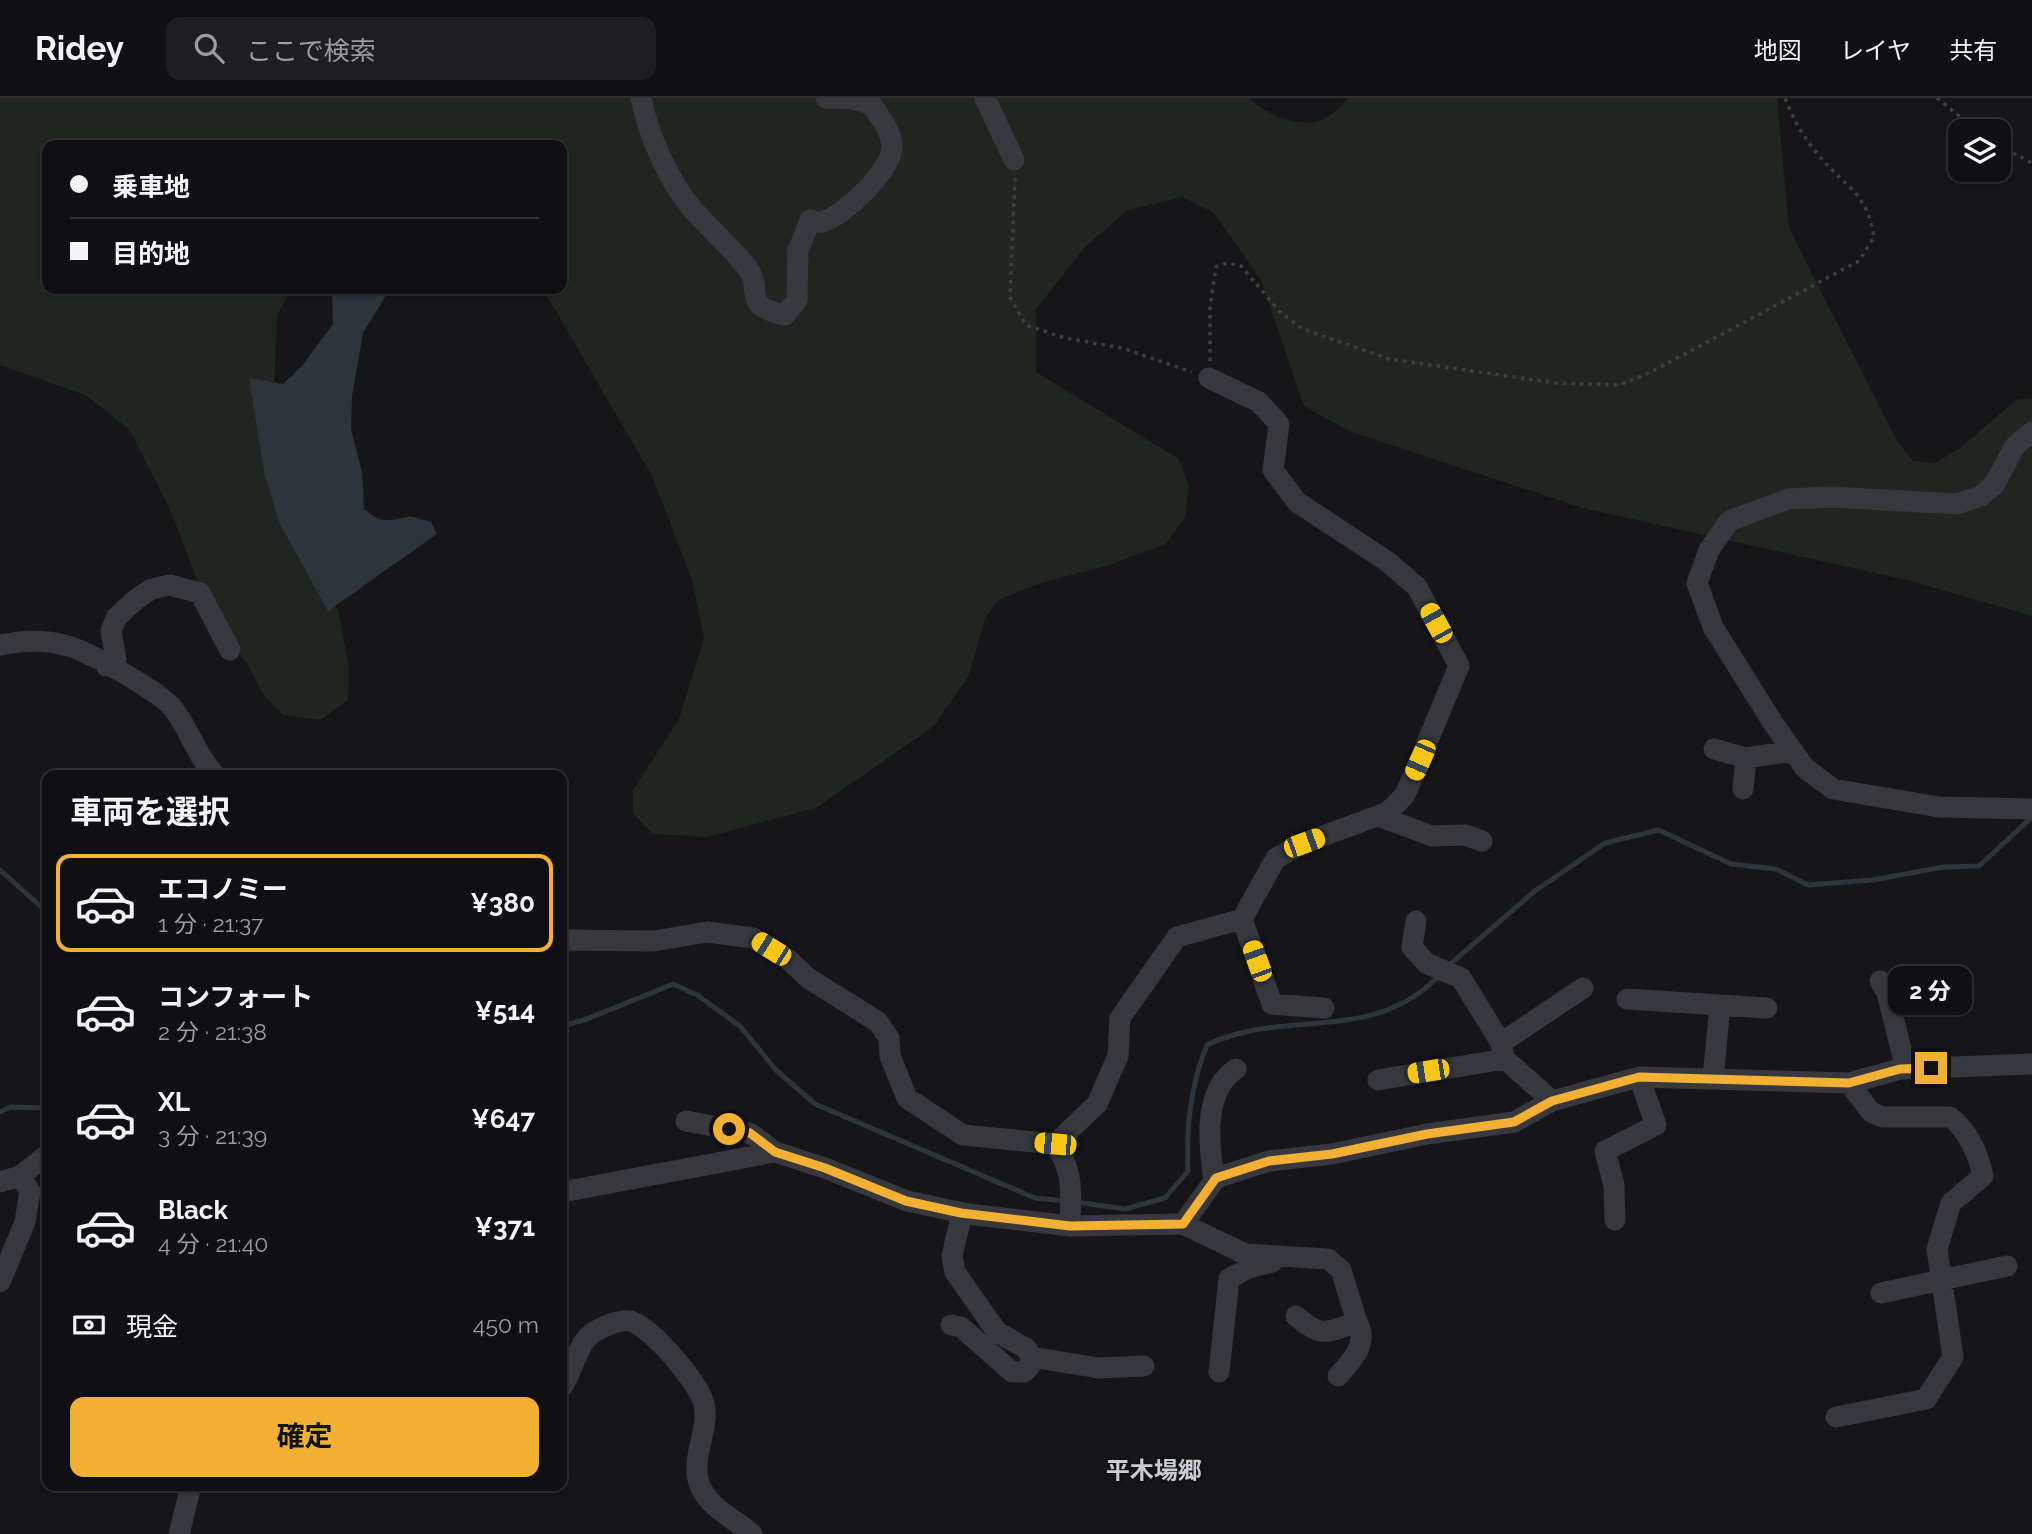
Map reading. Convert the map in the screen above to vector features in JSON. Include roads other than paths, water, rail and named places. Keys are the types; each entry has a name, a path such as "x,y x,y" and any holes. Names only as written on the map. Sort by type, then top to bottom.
{"street":[{"path":"641,98 645,118 688,205 748,269 757,303 765,311 785,315 797,300 798,251 810,220 821,222 859,198 887,163 893,146 886,127 872,105 853,99 826,98"},
{"path":"985,98 1014,160"},
{"path":"567,940 654,941 707,932 753,938 789,960 808,978 878,1022 889,1038 890,1056 907,1098 963,1135 1055,1144 1097,1104 1118,1056 1121,1018 1177,937 1242,919 1276,858 1304,843 1388,812 1405,795 1459,666 1417,587 1388,562 1297,502 1273,470 1279,424 1259,401 1209,378"},
{"path":"2027,809 1939,807 1833,789 1805,768 1793,751 1713,626 1697,583 1709,550 1730,521 1788,499 1832,497 1956,504 1981,496 1994,485 2015,446 2032,432"},
{"path":"106,666 116,659 111,631 116,618 151,589 170,585 200,593 230,650"},
{"path":"0,645 27,640 66,645 144,686 171,707 210,770"},
{"path":"1714,749 1746,758 1793,751"},
{"path":"1743,789 1746,758"},
{"path":"1378,816 1432,836 1465,835 1482,841"},
{"path":"1242,919 1272,1004 1324,1008"},
{"path":"1416,921 1412,947 1432,965 1461,978 1503,1051 1552,1101"},
{"path":"1880,981 1887,993 1906,1069"},
{"path":"1378,1080 1503,1051 1583,988"},
{"path":"1627,999 1767,1007"},
{"path":"1713,1079 1720,1005"},
{"path":"1183,1224 1214,1181 1269,1161 1332,1154 1427,1134 1514,1122 1552,1101 1639,1077 1849,1083 1906,1069 2032,1064"},
{"path":"1214,1181 1208,1139 1214,1108 1218,1090 1226,1076 1236,1069"},
{"path":"1615,1220 1614,1185 1605,1151 1656,1125 1639,1077"},
{"path":"1836,1416 1926,1399 1953,1357 1937,1250 1951,1203 1983,1177 1980,1160 1958,1123 1950,1117 1881,1117 1871,1112 1849,1083"},
{"path":"686,1121 750,1133 775,1152 825,1168 906,1201 961,1213 1183,1224 1245,1254 1328,1259 1341,1270 1357,1322 1364,1335 1362,1344 1338,1376"},
{"path":"1055,1144 1068,1163 1070,1220"},
{"path":"567,1191 775,1152"},
{"path":"0,1282 25,1222 30,1191 10,1179 42,1158"},
{"path":"951,1325 961,1327 1012,1372 1024,1372 1030,1366 1031,1357 1027,1349 997,1332 955,1272 952,1256 961,1213"},
{"path":"1219,1372 1229,1279 1248,1268 1274,1262 1282,1255"},
{"path":"1881,1293 2007,1265"},
{"path":"1296,1316 1312,1330 1324,1334 1357,1322"},
{"path":"567,1377 587,1337 606,1326 628,1321 644,1329 667,1349 703,1400 706,1424 696,1467 700,1486 710,1502 752,1534"},
{"path":"1031,1357 1099,1368 1144,1366"},
{"path":"179,1534 190,1491"}],"waterway":[{"path":"1449,965 1535,891 1605,843 1659,830 1731,864 1776,869 1808,885 1872,880 1944,867 1979,866 2032,817"},
{"path":"0,870 42,908"},
{"path":"1076,1202 1125,1209 1165,1198 1188,1171 1190,1107 1207,1045 1237,1034 1267,1028 1357,1018 1386,1011 1413,997 1440,975"},
{"path":"567,1025 673,984 697,995 740,1026 776,1070 815,1104 1035,1198 1066,1201"},
{"path":"0,1112 10,1107 42,1108"}],"district":[{"name":"平木場郷","path":"1154,1471"}]}
